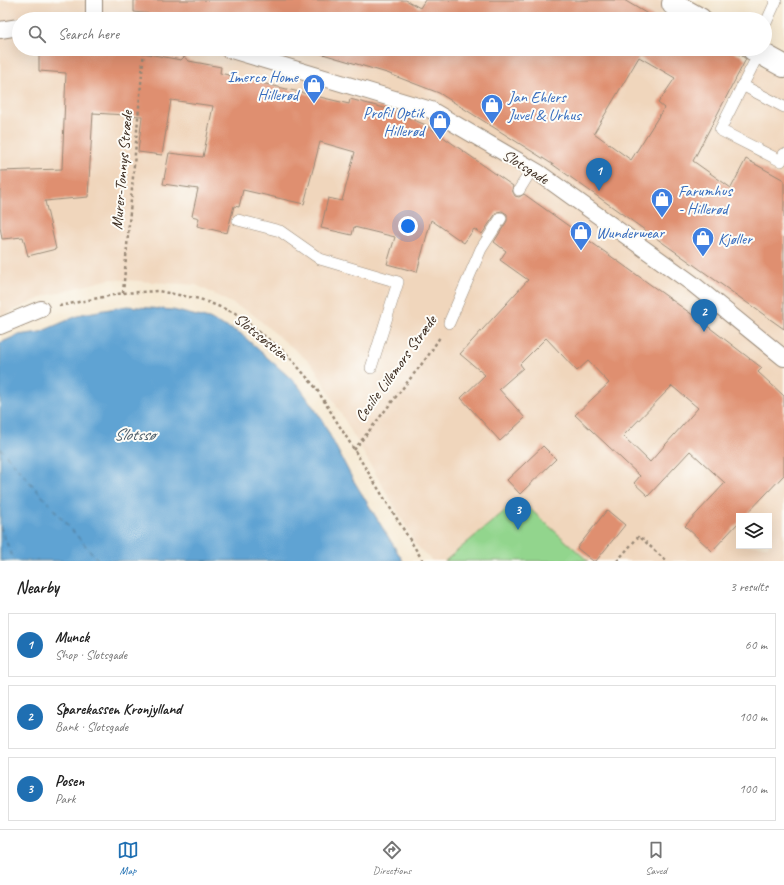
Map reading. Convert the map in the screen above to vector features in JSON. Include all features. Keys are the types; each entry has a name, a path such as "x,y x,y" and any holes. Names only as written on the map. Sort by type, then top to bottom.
{"street":[{"path":"94,0 94,12"},
{"path":"670,1 688,12"},
{"path":"0,30 12,28"},
{"name":"Slotsgade","path":"252,56 367,89 431,110 532,169 693,284 784,358"},
{"path":"766,56 784,66"},
{"path":"0,326 41,309"}],"lane":[{"path":"771,12 776,1 774,0"},
{"path":"753,56 742,85 720,130 781,161 784,154"},
{"path":"742,85 784,107"},
{"path":"519,190 532,169"},
{"name":"Cecilie Lillemors Stræde","path":"449,324 481,249 501,218"},
{"path":"238,220 280,231 320,259 398,282 371,368"}],"path":[{"name":"Murer-Tonnys Stræde","path":"123,293 143,56"},
{"name":"Slotssøstien","path":"41,309 123,293 158,291 200,299 235,313 286,353 316,388 423,561"},
{"name":"Cecilie Lillemors Stræde","path":"354,450 428,356 449,324"},
{"path":"617,561 639,536 666,561"}],"shaded area":[{"path":"0,0 666,0 662,12 12,12 12,56 740,56 784,79 784,561 588,561 519,499 447,561 432,561 414,543 313,365 251,313 196,285 110,279 45,296 0,317"}],"green space":[{"path":"519,499 588,561 445,561"}],"water":[{"name":"Slotssø","path":"127,306 173,310 209,319 240,333 298,385 321,418 352,478 403,561 0,561 0,343 18,335 40,332 82,314"}],"building":[{"path":"134,0 406,0 420,8 425,0 624,0 644,12 134,12"},
{"path":"39,56 159,56 181,60 184,57 189,61 221,67 220,73 349,104 350,99 384,108 426,125 513,186 512,190 515,196 519,197 524,194 697,318 762,368 758,372 784,396 784,475 748,513 736,513 736,525 712,551 685,526 725,483 690,451 648,496 634,483 640,476 575,415 609,383 588,361 577,371 546,338 520,364 523,368 499,389 525,418 500,441 461,398 485,375 460,354 528,280 500,260 506,251 494,242 507,221 507,214 502,211 497,212 482,234 474,229 464,243 431,220 417,272 387,264 395,237 354,227 352,235 321,228 328,198 342,201 355,152 320,142 304,204 243,190 239,207 234,206 227,233 197,226 199,218 192,216 198,189 163,184 169,153 203,157 213,106 171,100 162,155 138,152 142,116 93,113 88,197 45,201 56,249 28,256 23,237 2,239 0,227 0,171 62,169 66,73 39,71","holes":["672,386 698,408 650,462 623,436"]},
{"path":"330,56 742,56 746,59 693,161 731,188 746,159 784,180 784,329 552,164 439,93 387,73","holes":["639,57 675,78 658,103 664,108 631,160 594,133"]},
{"path":"543,446 556,459 520,494 507,480"},
{"path":"607,510 625,525 596,561 593,561 577,548"}],"ferry route":[{"path":"0,448 99,561"},
{"path":"0,526 14,561"}],"place":[{"name":"Imerco Home Hillerød","path":"314,104"},
{"name":"Jan Ehlers Juvel & Urhus","path":"492,124"},
{"name":"Profil Optik Hillerød","path":"440,140"},
{"name":"Munck","path":"599,191"},
{"name":"Farumhus - Hillerød","path":"662,218"},
{"name":"Wunderwear","path":"581,252"},
{"name":"Kjøller","path":"703,258"},
{"name":"Sparekassen Kronjylland","path":"704,332"},
{"name":"Posen","path":"518,530"}]}
